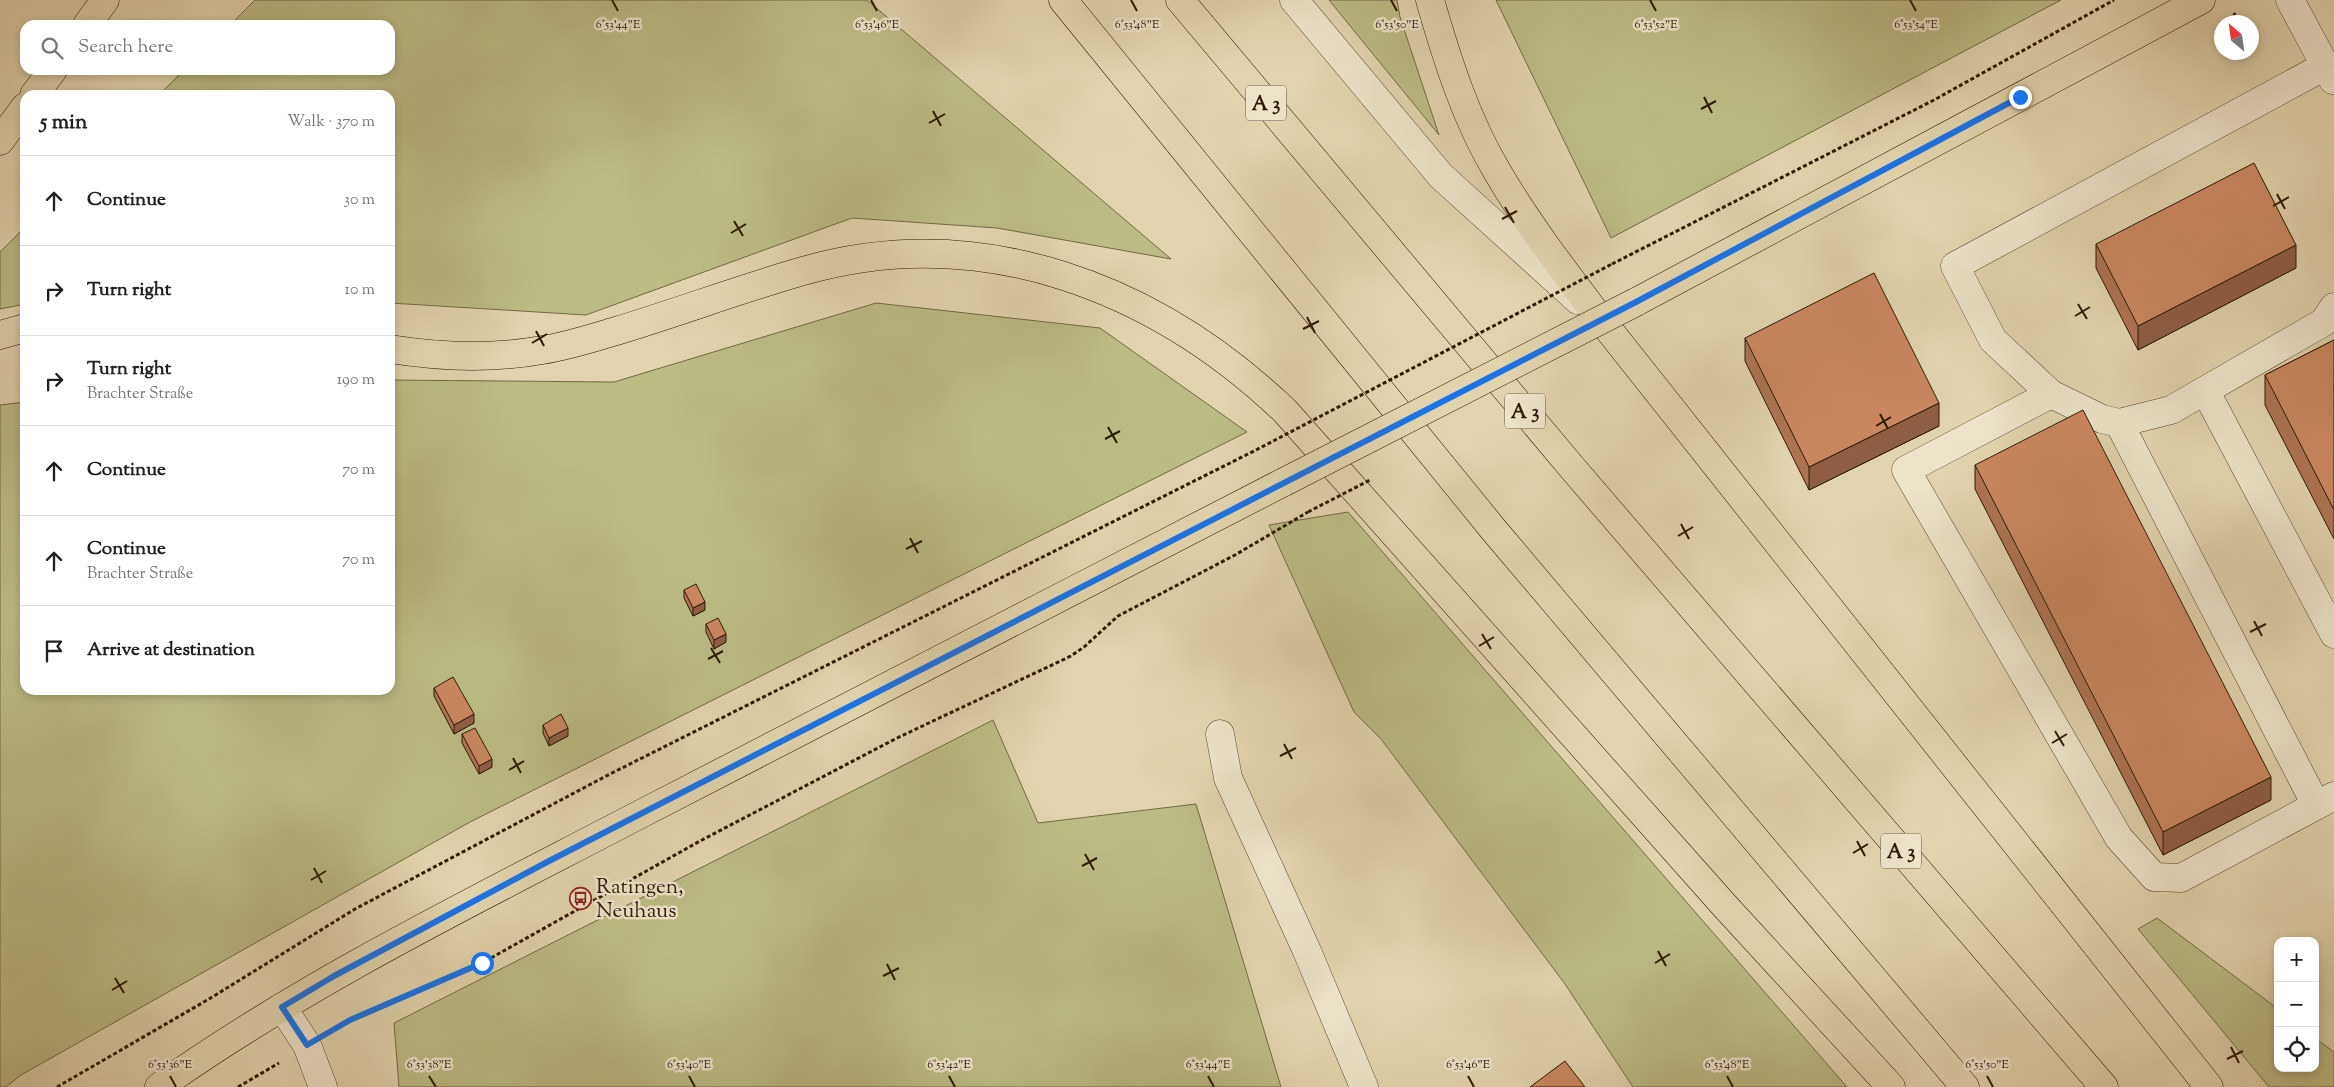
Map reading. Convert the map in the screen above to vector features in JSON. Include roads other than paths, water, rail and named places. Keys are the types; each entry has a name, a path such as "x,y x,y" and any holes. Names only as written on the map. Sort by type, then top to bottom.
{"main road":[{"path":"91,20 106,0"},
{"path":"1062,0 1493,529 1965,1087"},
{"name":"A 3","path":"1180,0 1550,441 2104,1087"},
{"path":"1430,0 1463,100 1497,172 1538,236 1605,325 2209,1087"},
{"path":"159,1087 233,1037 334,976 549,861 1636,302 2201,0"},
{"path":"38,90 49,75"},
{"path":"0,141 20,114"},
{"path":"395,349 466,356 512,354 544,350 639,324 804,271 876,256 915,252 980,258 1037,268 1081,281 1124,298 1180,329 1243,374 1286,411 1711,890 1891,1087"},
{"path":"0,335 20,329"}],"lane":[{"path":"1294,0 1441,176 1605,325"},
{"path":"2290,0 2330,74 1954,266 1993,340 2051,394 2102,419 2119,423 2171,410 2206,392 2324,322 2334,308"},
{"path":"2206,392 2334,634"},
{"path":"2051,394 1906,470 2119,838 2154,878 2181,878 2325,801 2119,423"},
{"path":"1220,734 1228,778 1307,951 1364,1087"},
{"path":"282,1007 307,1045 323,1087"}],"place":[{"name":"Ratingen, Neuhaus","path":"580,898"}]}
